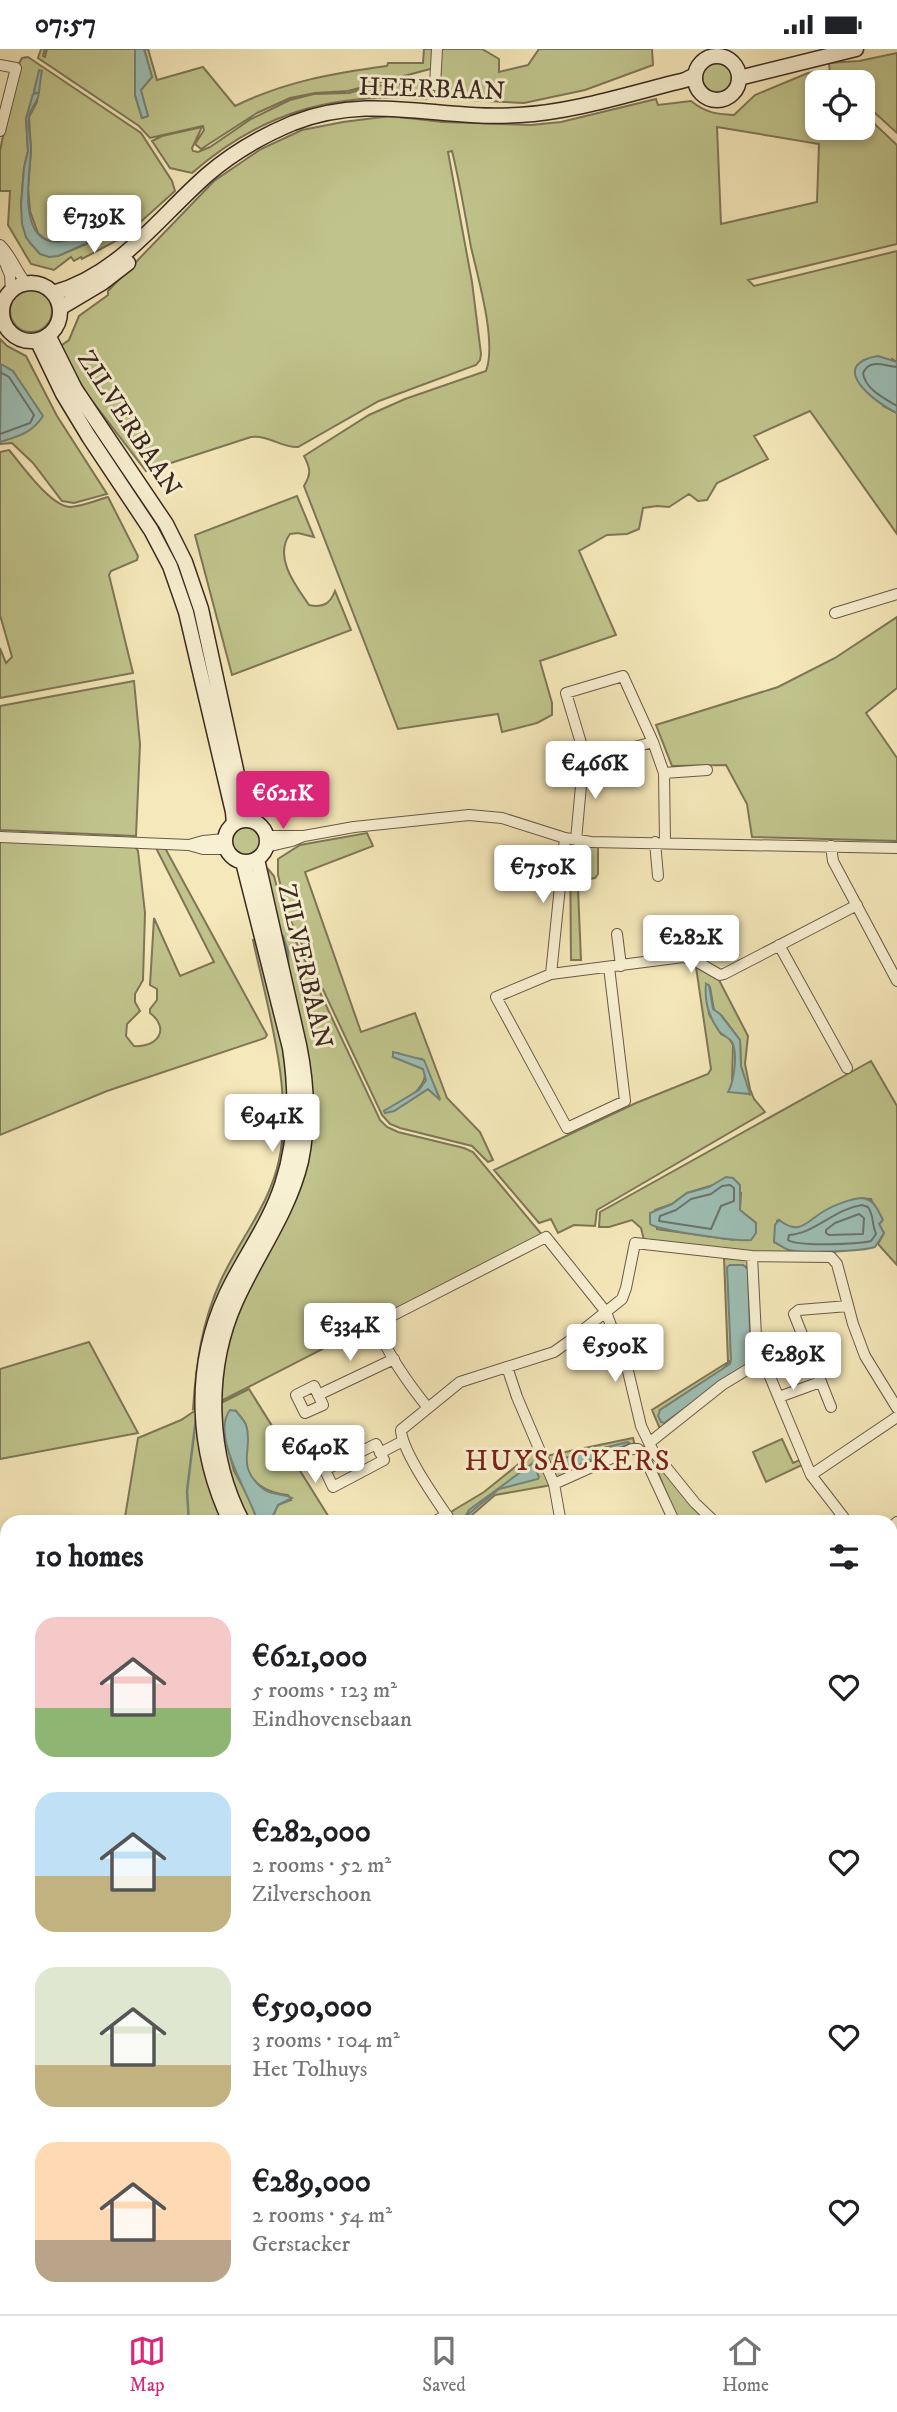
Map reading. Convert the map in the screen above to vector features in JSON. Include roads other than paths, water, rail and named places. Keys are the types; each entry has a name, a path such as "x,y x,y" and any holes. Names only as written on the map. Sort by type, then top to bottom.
{"main road":[{"path":"738,73 821,49"},
{"path":"738,73 856,49"},
{"path":"711,53 729,59 738,73 737,88 724,99 708,98 696,82 698,66 711,53"},
{"name":"HEERBAAN","path":"53,293 81,282 118,260 228,157 293,123 331,113 372,107 492,116 542,113 685,81 696,82"},
{"name":"HEERBAAN","path":"60,308 126,265 194,195 231,165 270,141 307,126 338,118 390,114 486,122 536,121 687,88 696,82"},
{"path":"26,283 41,285 53,293 60,308 58,323 42,338 21,339 5,331 1,312 11,291 26,283"},
{"name":"ZILVERBAAN","path":"42,338 63,394 151,530 170,566 186,612 230,799 241,822"},
{"path":"241,822 259,825 258,851 236,860 225,844 228,830 241,822"},
{"name":"ZILVERBAAN","path":"227,1515 219,1498 205,1448 202,1405 204,1372 212,1334 226,1296 269,1216 281,1187 293,1140 295,1107 290,1048 258,851"},
{"name":"ZILVERBAAN","path":"240,1515 225,1481 218,1447 214,1421 216,1374 223,1334 236,1301 284,1210 293,1186 304,1140 307,1105 305,1074 258,851"}],"street":[{"path":"435,85 437,49"},
{"path":"0,65 16,68 0,131"},
{"path":"0,246 26,283"},
{"path":"0,246 10,275 11,291"},
{"path":"835,613 897,594"},
{"path":"551,974 584,757 566,693 623,676 653,741 664,773 658,876"},
{"path":"584,757 594,758 653,741"},
{"path":"664,773 707,770"},
{"path":"258,851 304,836 354,827 469,815 502,818 570,839 897,848"},
{"path":"0,837 189,845 203,841 225,844"},
{"path":"831,846 833,861 897,981"},
{"path":"609,967 625,1101 567,1128 496,996 551,974 683,957 694,960 720,975 857,905"},
{"path":"617,934 621,966"},
{"path":"779,945 847,1068"},
{"path":"428,1408 405,1380 379,1331 380,1322 546,1237 606,1312 628,1371 637,1414 657,1457 708,1515"},
{"path":"446,1515 403,1441 401,1430 460,1382 554,1352 606,1312 622,1299 635,1243 752,1256 831,1257 837,1264 865,1356 897,1408"},
{"path":"752,1256 756,1336 763,1360 811,1475 842,1515"},
{"path":"831,1407 794,1314 799,1310 848,1305"},
{"path":"318,1395 394,1359"},
{"path":"649,1443 722,1385 763,1360"},
{"path":"507,1367 554,1484 560,1515"},
{"path":"779,1397 820,1382"},
{"path":"811,1475 897,1417"},
{"path":"380,1453 403,1441"},
{"path":"376,1444 380,1453 384,1460 333,1486 325,1470 376,1444"},
{"path":"554,1484 632,1449 640,1450 671,1515"}],"water":[{"path":"135,49 144,49 152,77 141,90 148,116 142,118 135,95"},
{"path":"39,70 42,71 39,94 28,125 31,149 29,213 38,234 47,240 66,241 85,232 119,209 127,210 130,214 110,233 58,256 49,257 40,254 31,244 22,224 24,168 28,151 26,119 33,94 37,93 34,92"},
{"path":"878,356 897,362 897,413 868,393 855,375 856,367 863,361"},
{"path":"1,364 13,371 43,416 30,430 0,442"},
{"path":"706,984 709,985 713,1009 740,1040 741,1066 750,1094 728,1092 734,1067 734,1047 731,1040 719,1031 710,1015"},
{"path":"393,1052 424,1060 440,1100 428,1089 394,1111 385,1113 384,1111 419,1090 426,1080 423,1069 393,1057"},
{"path":"726,1177 733,1178 740,1185 740,1210 756,1223 756,1233 751,1240 699,1235 650,1224 650,1213 672,1204 687,1193 709,1187"},
{"path":"862,1198 873,1203 883,1220 879,1224 884,1233 875,1247 806,1252 789,1250 774,1242 775,1225 779,1220 792,1227 803,1226 832,1207"},
{"path":"743,1265 748,1269 750,1333 757,1357 664,1423 661,1422 658,1416 660,1410 730,1364 727,1267"},
{"path":"230,1410 236,1411 246,1425 247,1464 253,1479 268,1492 292,1498 278,1505 273,1515 255,1515 233,1466 225,1434 225,1421"},
{"path":"628,1442 629,1444 572,1468 562,1470 557,1464 561,1459"},
{"path":"533,1463 538,1479 499,1489 466,1515 469,1510"}],"waterway":[{"path":"283,936 288,952 288,968"},
{"path":"188,1515 187,1491 196,1418"}],"district":[{"name":"HUYSACKERS","path":"568,1460"}]}
